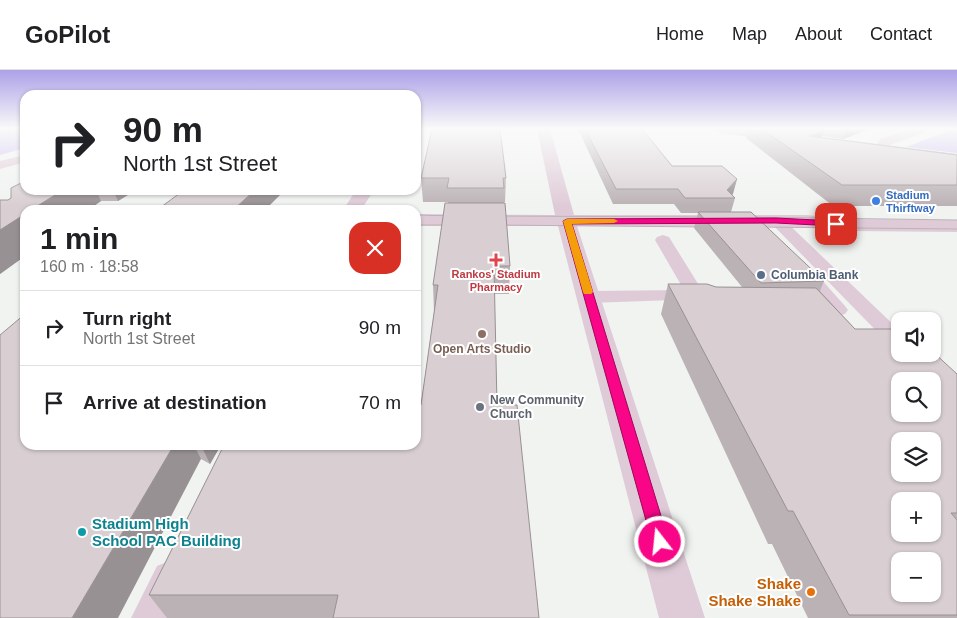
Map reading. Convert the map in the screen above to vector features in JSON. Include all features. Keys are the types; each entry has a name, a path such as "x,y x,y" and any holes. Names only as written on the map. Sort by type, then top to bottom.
{"street":[{"path":"550,155 567,221 682,618"},
{"path":"806,221 838,215 957,217"},
{"path":"421,220 806,221 850,225 957,226"}],"lane":[{"path":"0,164 20,159"},
{"path":"767,221 790,255"},
{"path":"767,221 891,335"},
{"path":"589,297 701,302 663,240"},
{"path":"791,309 838,310 806,273"},
{"path":"148,618 183,549"}],"building":[{"path":"426,155 503,155 506,178 503,178 504,188 447,188 449,178 421,178"},
{"path":"598,155 663,155 672,166 722,166 737,179 727,190 735,198 685,198 678,189 616,189"},
{"path":"799,155 957,155 957,185 842,185"},
{"path":"20,184 20,195 55,195 39,205 20,205 20,217 0,230 0,200 11,198 11,188"},
{"path":"177,195 250,195 238,205 164,205"},
{"path":"445,203 505,203 510,266 494,266 497,405 517,405 539,618 333,618 338,595 149,595 222,450 421,450 421,405 438,285 433,285"},
{"path":"698,212 751,212 824,281 761,283"},
{"path":"668,284 707,284 716,287 816,288 855,329 891,329 891,362 941,362 941,359 957,374 957,513 951,513 957,520 957,615 849,615 793,511 788,511"},
{"name":"Stadium High School PAC Building","path":"20,318 20,450 171,450 72,618 0,618 0,335"}],"tram line":[{"path":"421,215 457,216"},
{"path":"492,216 712,217"},
{"path":"742,217 957,220"},
{"path":"421,225 456,225"},
{"path":"494,225 709,227"},
{"path":"754,227 957,229"}],"slow traffic":[{"path":"588,292 567,221 614,221"}],"place":[{"name":"Stadium Thirftway","path":"876,201"},
{"name":"Rankos' Stadium Pharmacy","path":"496,260"},
{"name":"Columbia Bank","path":"761,275"},
{"name":"Open Arts Studio","path":"482,334"},
{"name":"New Community Church","path":"480,407"},
{"name":"Stadium High School PAC Building","path":"82,532"},
{"name":"Shake Shake Shake","path":"811,592"}],"route":[{"path":"660,542 567,221 776,220 836,224"}]}
